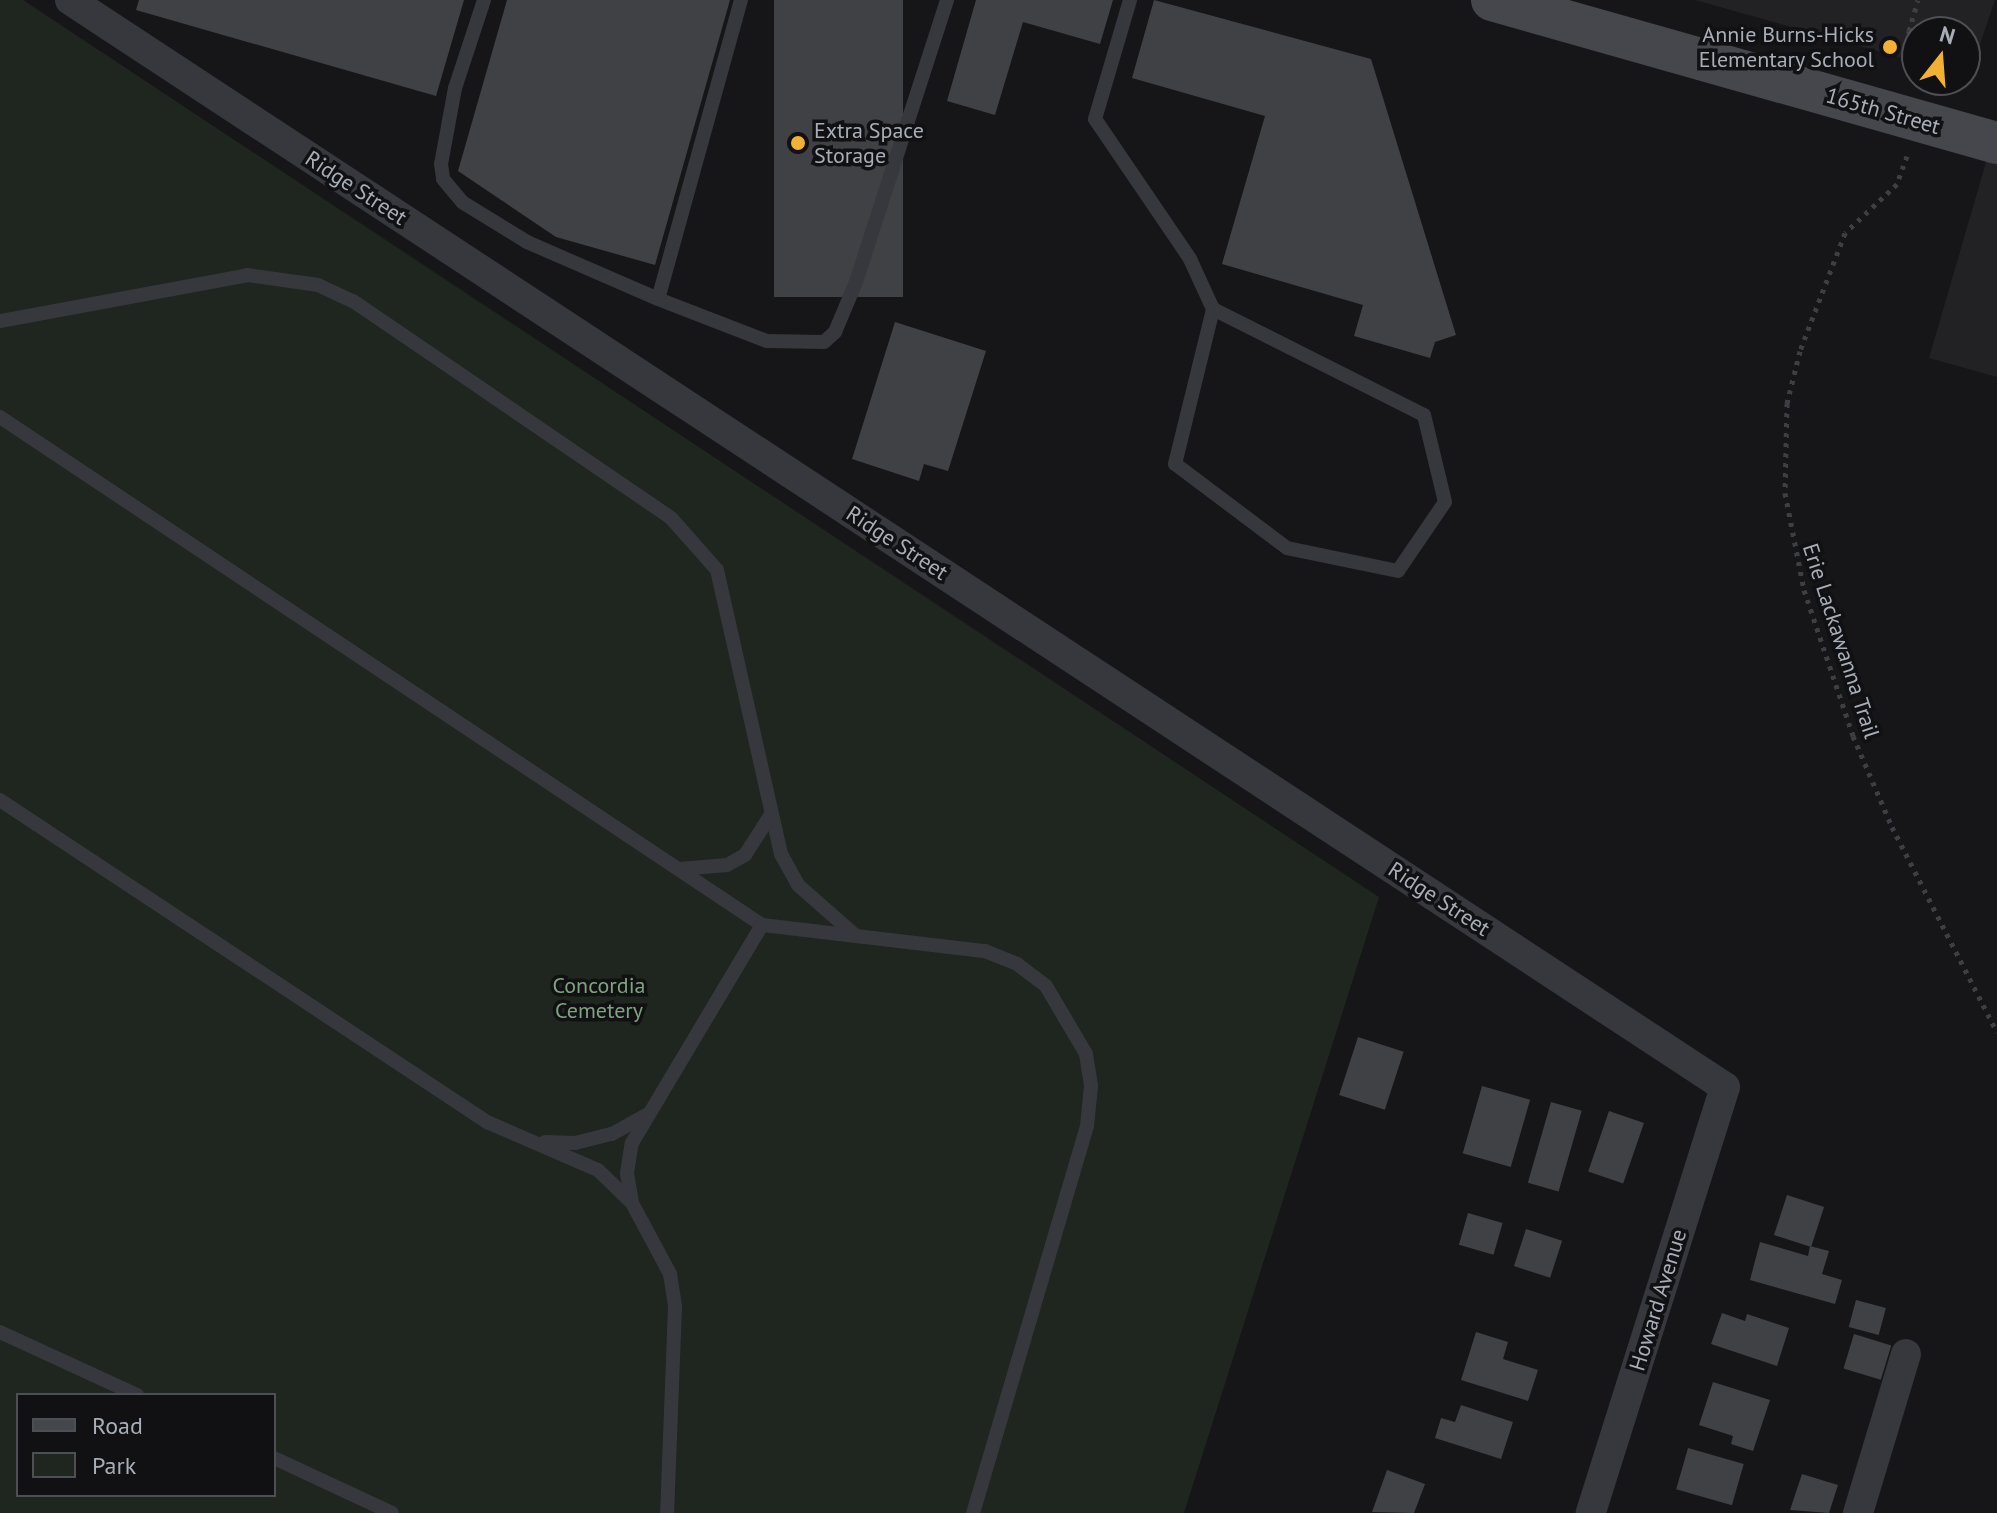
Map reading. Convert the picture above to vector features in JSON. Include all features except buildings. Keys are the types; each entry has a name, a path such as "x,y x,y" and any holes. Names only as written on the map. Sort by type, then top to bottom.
{"main road":[{"name":"165th Street","path":"1492,0 1995,136"}],"street":[{"name":"Ridge Street","path":"70,0 1725,1087"},
{"name":"Howard Avenue","path":"1591,1513 1725,1087"},
{"path":"1858,1513 1906,1354"}],"lane":[{"path":"484,0 455,88 443,179 462,202 527,242 658,299 767,341 824,342 835,332 947,0"},
{"path":"658,299 741,0"},
{"path":"1130,0 1095,119 1190,259 1213,309 1175,464 1287,548 1398,571 1445,502 1424,415 1213,309"},
{"path":"0,321 247,275 318,285 353,301 671,518 698,543 717,570 781,854 798,885 855,935"},
{"path":"0,417 762,925 985,951 1017,964 1046,986 1086,1054 1091,1086 1087,1126 973,1513"},
{"path":"0,800 487,1122 598,1170 632,1203 670,1274 675,1307 667,1513"},
{"path":"677,869 727,865 745,855 770,816"},
{"path":"632,1203 627,1173 632,1143 762,925"},
{"path":"531,1142 575,1143 612,1134 647,1115"},
{"path":"0,1332 133,1393"},
{"path":"276,1459 392,1513"}],"path":[{"name":"Erie Lackawanna Trail","path":"1905,167 1897,184 1845,233 1800,351 1787,403 1785,493 1804,590 1853,736 1892,827 1997,1032"}],"shaded area":[{"name":"Annie Burns-Hicks Elementary School","path":"1695,0 1995,0 1981,41 1981,16 1901,16 1901,58"},
{"path":"1989,152 1997,154 1997,377 1929,358"}],"green space":[{"name":"Concordia Cemetery","path":"0,0 23,0 1379,897 1184,1513 0,1513"}],"place":[{"name":"Annie Burns-Hicks Elementary School","path":"1890,47"},
{"name":"Extra Space Storage","path":"798,143"}]}
